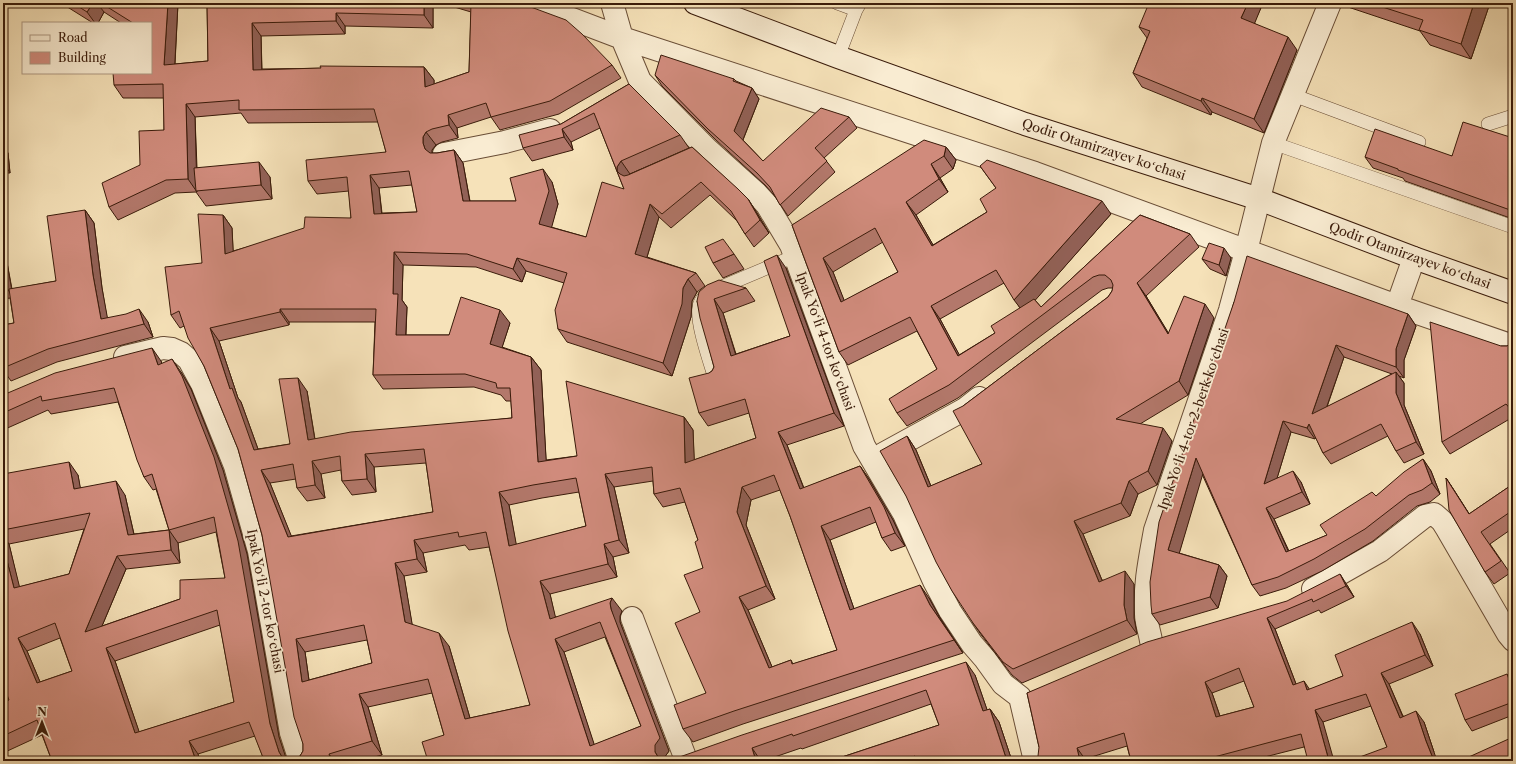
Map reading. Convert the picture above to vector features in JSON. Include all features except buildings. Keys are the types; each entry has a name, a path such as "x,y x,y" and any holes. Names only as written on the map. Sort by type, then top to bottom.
{"street":[{"path":"530,3 622,38 1035,173 1397,306 1513,346"},
{"name":"Ipak Yoʻli 4-tor koʻchasi","path":"612,3 622,38 640,81 700,152 756,193 767,205 791,245 864,446 871,460 904,514 934,581 950,611 972,644 1003,684 1020,697"},
{"name":"Qodir Otamirzayev koʻchasi","path":"695,3 838,58 1025,124 1259,199 1414,258 1513,293"},
{"name":"Ipak Yoʻli 4-tor 2-berk koʻchasi","path":"1152,642 1146,616 1146,591 1148,566 1155,530 1230,310 1273,143 1330,3"},
{"path":"621,92 640,81"},
{"path":"444,154 505,142 564,126 570,122"},
{"path":"1397,306 1414,258"},
{"name":"Ipak Yoʻli 2-tor koʻchasi","path":"102,363 163,348 172,349 181,353 189,360 202,384 235,466 259,552 291,733 300,761"},
{"path":"871,460 965,409 997,385"},
{"path":"1297,597 1328,582 1380,551 1425,516 1434,514 1442,520 1508,634 1513,640"},
{"path":"632,618 680,759 706,750"},
{"path":"1130,651 1174,635"},
{"path":"962,666 985,659"},
{"path":"1035,761 1020,697 1042,688"}],"lane":[{"path":"837,3 858,6 838,58"},
{"path":"1293,95 1419,142"},
{"path":"1488,124 1513,116"},
{"path":"1273,143 1513,227"},
{"path":"715,379 699,319 699,306 703,297 712,291 795,256"}]}
